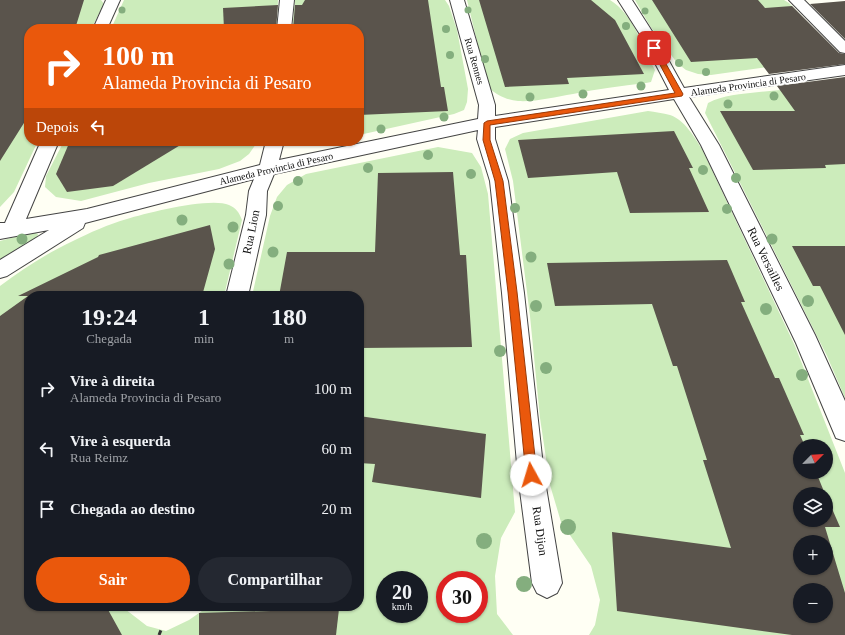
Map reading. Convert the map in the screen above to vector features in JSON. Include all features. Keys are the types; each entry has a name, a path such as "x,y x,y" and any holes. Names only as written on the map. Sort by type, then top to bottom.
{"street":[{"path":"102,24 112,0"},
{"path":"285,24 287,0"},
{"name":"Rua Rennes","path":"458,0 487,105 487,123"},
{"name":"Rua Versailles","path":"625,0 648,36 679,94 710,145 807,342 845,429"},
{"path":"796,0 845,49"},
{"name":"Alameda Provincia di Pesaro","path":"6,230 87,216 267,169 487,123 845,70"},
{"name":"Rua Dijon","path":"487,123 486,140 499,181 513,292 531,475 547,583"},
{"path":"6,230 48,146"},
{"name":"Rua Lion","path":"238,291 256,215 258,191 274,146"},
{"name":"Alameda Provincia di Pesaro","path":"0,270 87,216"}],"path":[{"path":"160,635 161,630"}],"green space":[{"path":"0,0 101,0 104,4 94,24 24,24 24,146 36,146 14,192 0,207"},
{"path":"124,0 278,0 276,24 113,24"},
{"path":"295,0 445,0 449,6 457,30 468,89 467,102 464,110 454,114 364,134 364,24 293,24"},
{"path":"467,0 610,0 625,14 637,32 655,70 651,82 532,101 510,100 502,97 488,87"},
{"path":"635,0 784,0 789,3 828,44 768,67 711,75 698,74 686,70 677,63 650,26"},
{"path":"845,86 845,398 827,356 705,113 708,103 732,95 791,89"},
{"path":"648,111 675,117 689,129 702,149 795,346 832,439 793,439 793,479 833,479 833,443 845,473 845,635 589,635 595,625 600,600 591,566 561,522 550,485 540,418 530,316 513,181 505,149 510,139 523,133"},
{"path":"61,146 255,146 249,154 240,161 219,169 149,183 81,201 56,197 45,187 46,176"},
{"path":"438,147 472,153 481,167 488,194 515,512 501,538 495,576 497,614 513,635 0,635 0,286 26,267 54,251 106,226 149,213 194,204 208,203 220,203 234,207 242,220 225,291 24,291 24,611 128,611 147,626 166,631 189,620 202,611 364,611 364,291 253,291 270,216 277,197 287,185 306,174"},
{"path":"33,232 38,234 37,239 0,259 0,241"}],"building":[{"path":"0,0 84,0 77,24 24,24 24,123 0,161"},
{"path":"305,0 428,0 441,87 444,87 448,111 364,115 364,24 293,24 295,5 302,5"},
{"path":"479,0 591,0 615,20 644,74 567,78 569,84 505,87"},
{"path":"652,0 758,0 765,8 792,6 839,53 845,54 845,64 769,74 757,58 691,62"},
{"path":"845,1 845,39 810,4"},
{"path":"278,5 276,24 224,24 223,8"},
{"path":"845,77 845,164 825,165 826,168 753,170 720,111 795,111 777,86"},
{"path":"674,131 693,168 689,168 709,212 630,213 617,172 528,178 518,140"},
{"path":"68,146 179,146 113,186 67,192 56,174"},
{"path":"453,172 460,255 466,255 472,347 364,348 364,291 280,291 287,252 375,252 378,173"},
{"path":"210,225 215,249 203,291 28,291 98,257 99,255"},
{"path":"792,246 845,246 845,335 820,286 813,286"},
{"path":"727,260 745,302 741,302 775,378 779,378 804,435 800,435 802,439 793,439 793,479 819,479 822,487 793,487 793,527 825,527 827,535 793,535 793,575 833,575 833,553 845,593 845,635 792,635 617,611 612,532 731,548 703,460 707,460 677,366 673,366 652,304 555,306 547,263"},
{"path":"24,299 24,611 109,611 122,635 0,635 0,316"},
{"path":"364,417 486,434 481,498 372,482 375,464 364,463"},
{"path":"833,511 840,527 833,527"},
{"path":"339,611 336,635 199,635 199,613"}],"route":[{"path":"531,475 513,292 499,181 486,140 487,123 679,94 654,48"}]}
